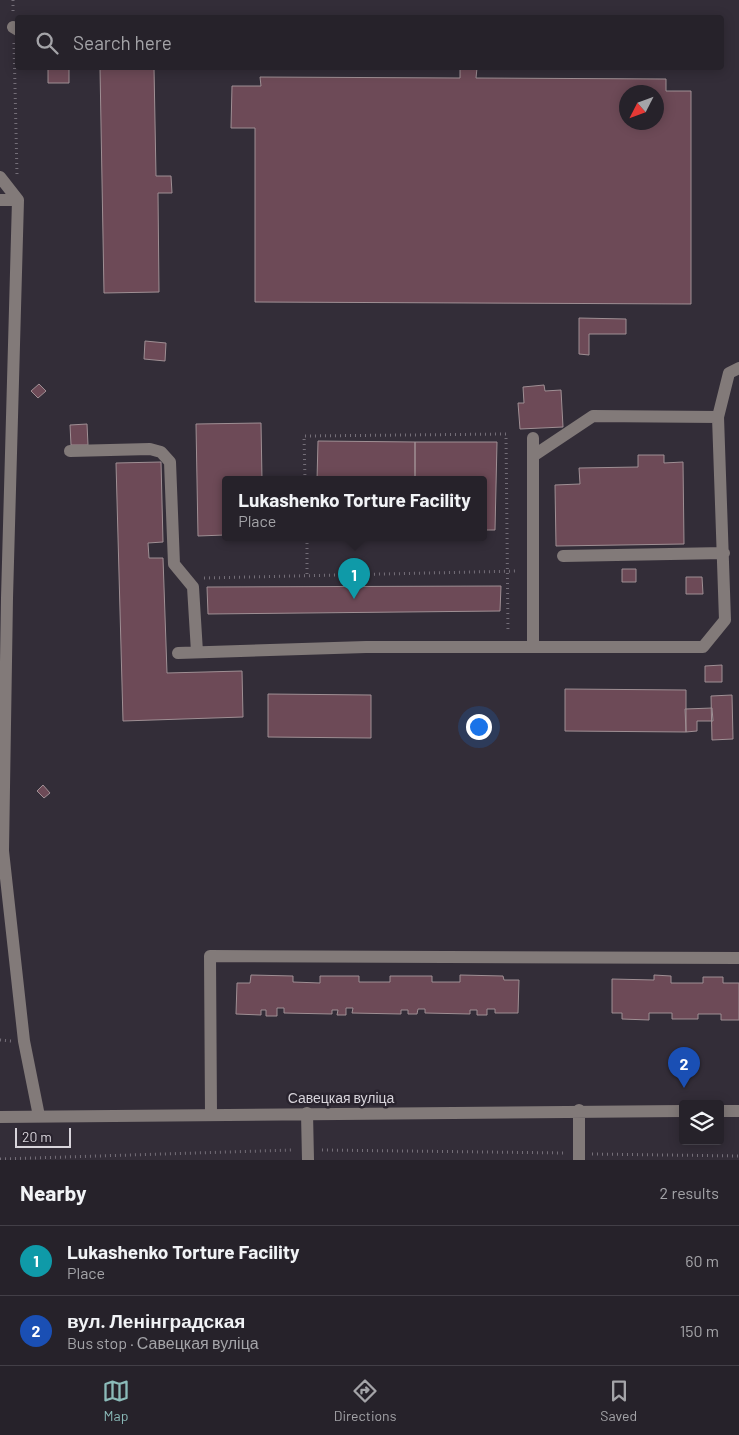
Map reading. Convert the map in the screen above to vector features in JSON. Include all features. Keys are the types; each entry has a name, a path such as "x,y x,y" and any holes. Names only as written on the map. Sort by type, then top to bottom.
{"street":[{"path":"0,177 18,200 3,851 24,1041 39,1116"},
{"path":"0,200 18,200"},
{"path":"0,343 14,342"},
{"path":"178,653 508,646 703,647 725,620 718,417 729,373 739,368"},
{"path":"533,456 593,416 718,417"},
{"path":"533,438 533,646"},
{"path":"70,451 150,449 161,452 170,462 174,564 193,587 197,652"},
{"path":"563,556 724,553"},
{"path":"211,1113 210,956 739,958"},
{"path":"579,1110 580,1157"},
{"name":"Савецкая вуліца","path":"0,1117 307,1112 679,1111"},
{"path":"724,1111 739,1111"},
{"path":"307,1112 308,1155"}],"path":[{"path":"13,0 15,28"},
{"path":"16,70 18,200"},
{"path":"305,476 304,436 506,434 508,646"},
{"path":"307,541 307,576"},
{"path":"186,578 533,570"},
{"path":"0,1159 308,1155 739,1156"}],"building":[{"path":"48,70 69,70 69,83 48,83"},
{"path":"100,70 154,70 156,176 171,176 172,193 158,193 159,292 104,293"},
{"path":"460,70 477,70 476,78 666,79 666,91 691,91 691,304 255,302 255,128 231,128 232,86 261,86 260,77 460,78"},
{"path":"579,318 626,319 626,334 589,334 589,355 579,354"},
{"path":"145,341 166,343 165,361 144,359"},
{"path":"39,384 46,391 38,398 31,391"},
{"path":"544,385 545,391 561,390 563,427 520,429 518,403 524,403 523,387"},
{"path":"261,423 262,476 222,476 222,535 198,536 196,424"},
{"path":"87,424 88,445 71,445 70,425"},
{"path":"318,441 415,442 415,476 317,476"},
{"path":"415,442 497,442 495,530 487,530 487,476 415,476"},
{"path":"638,455 664,455 664,463 683,462 684,544 556,546 555,485 580,484 579,468 638,467"},
{"path":"161,462 163,542 148,543 149,558 163,558 167,673 242,671 243,717 123,721 116,463"},
{"path":"622,569 636,569 636,582 622,582"},
{"path":"686,577 702,577 703,594 686,594"},
{"path":"501,586 500,611 208,614 207,587"},
{"path":"722,665 722,682 705,682 705,666"},
{"path":"565,689 686,690 686,732 565,731"},
{"path":"268,694 371,695 371,738 268,737"},
{"path":"732,695 733,739 712,740 711,696"},
{"path":"712,708 713,721 697,721 697,731 686,732 685,709"},
{"path":"43,785 50,793 44,798 37,791"},
{"path":"251,975 293,976 293,982 320,983 320,976 359,976 359,982 390,982 390,976 432,976 432,982 460,982 460,975 503,976 504,980 519,980 518,1013 495,1013 495,1009 487,1009 487,1015 477,1015 477,1010 470,1010 470,1014 425,1013 425,1009 418,1009 417,1014 408,1014 408,1010 401,1010 401,1014 352,1013 353,1008 346,1008 346,1015 337,1015 338,1010 332,1010 332,1014 284,1013 284,1008 277,1008 277,1016 266,1016 266,1010 261,1010 261,1015 236,1014 237,983 250,983"},
{"path":"654,975 671,976 671,983 703,983 703,977 723,977 723,983 739,983 739,1020 721,1020 721,1014 698,1014 698,1019 672,1019 672,1013 649,1013 649,1020 622,1019 622,1013 612,1013 612,979 654,980"}],"place":[{"name":"Lukashenko Torture Facility","path":"354,599"},
{"name":"вул. Ленінградская","path":"684,1088"}]}
